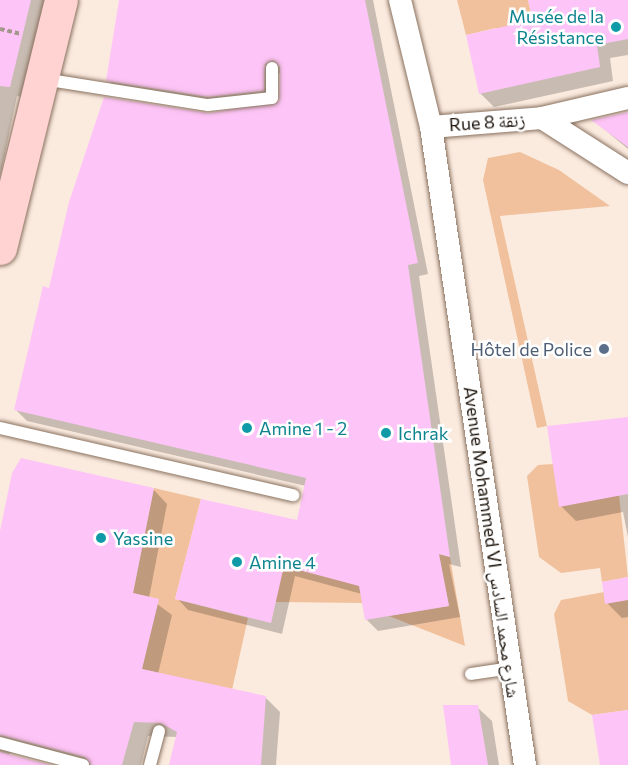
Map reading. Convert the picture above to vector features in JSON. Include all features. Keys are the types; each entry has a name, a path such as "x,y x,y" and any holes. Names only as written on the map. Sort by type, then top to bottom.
{"street":[{"path":"0,248 61,0"},
{"name":"Avenue Mohammed VI شارع محمد السادس","path":"400,0 431,127 525,765"},
{"name":"Rue 8 زنقة","path":"431,127 543,118 628,98"},
{"name":"Rue 8 زنقة","path":"543,118 628,173"}],"lane":[{"path":"42,79 208,105 272,98 272,68"},
{"path":"0,428 293,495"},
{"path":"471,674 511,668"},
{"path":"150,765 159,730"},
{"path":"0,743 83,765"}],"shaded area":[{"path":"457,0 528,0 536,33 496,28 466,35"},
{"path":"520,152 559,170 610,206 500,216 547,426 537,428 483,180 488,158"},
{"path":"553,464 619,495 628,577 602,582 600,568 561,573 539,557 527,476 538,465"},
{"path":"154,488 201,499 175,599 248,618 232,690 142,669 158,599 133,593"},
{"path":"350,533 450,557 465,646 389,616 449,606 440,560 363,603 276,602 255,559"},
{"path":"604,592 628,600 628,710 592,715 568,701 554,614 561,600"}],"building":[{"path":"0,0 31,0 10,87 0,86"},
{"path":"119,0 365,0 418,263 408,265 450,557 439,554 449,606 365,620 359,586 284,566 271,623 175,599 201,499 297,520 306,478 14,410 43,286 49,288 69,202 104,97 209,113 279,101 280,67 273,60 265,64 264,91 208,97 106,81"},
{"path":"528,0 628,0 628,39 597,45 600,67 479,94 466,35 533,20"},
{"path":"628,112 628,147 591,120"},
{"path":"628,417 628,494 559,507 547,426"},
{"path":"21,458 154,488 133,593 159,599 142,669 266,696 261,765 169,765 177,732 161,723 134,722 122,765 91,765 85,757 0,735 0,531 12,473"},
{"path":"628,577 628,600 605,604 602,582"},
{"path":"443,705 478,705 488,765 451,765"},
{"path":"628,710 628,765 600,765 592,715"},
{"path":"0,752 51,765 0,765"}],"place":[{"name":"Musée de la Résistance","path":"616,27"},
{"name":"Hôtel de Police","path":"604,349"},
{"name":"Amine 1 - 2","path":"247,428"},
{"name":"Ichrak","path":"386,433"},
{"name":"Yassine","path":"101,538"},
{"name":"Amine 4","path":"237,562"}]}
